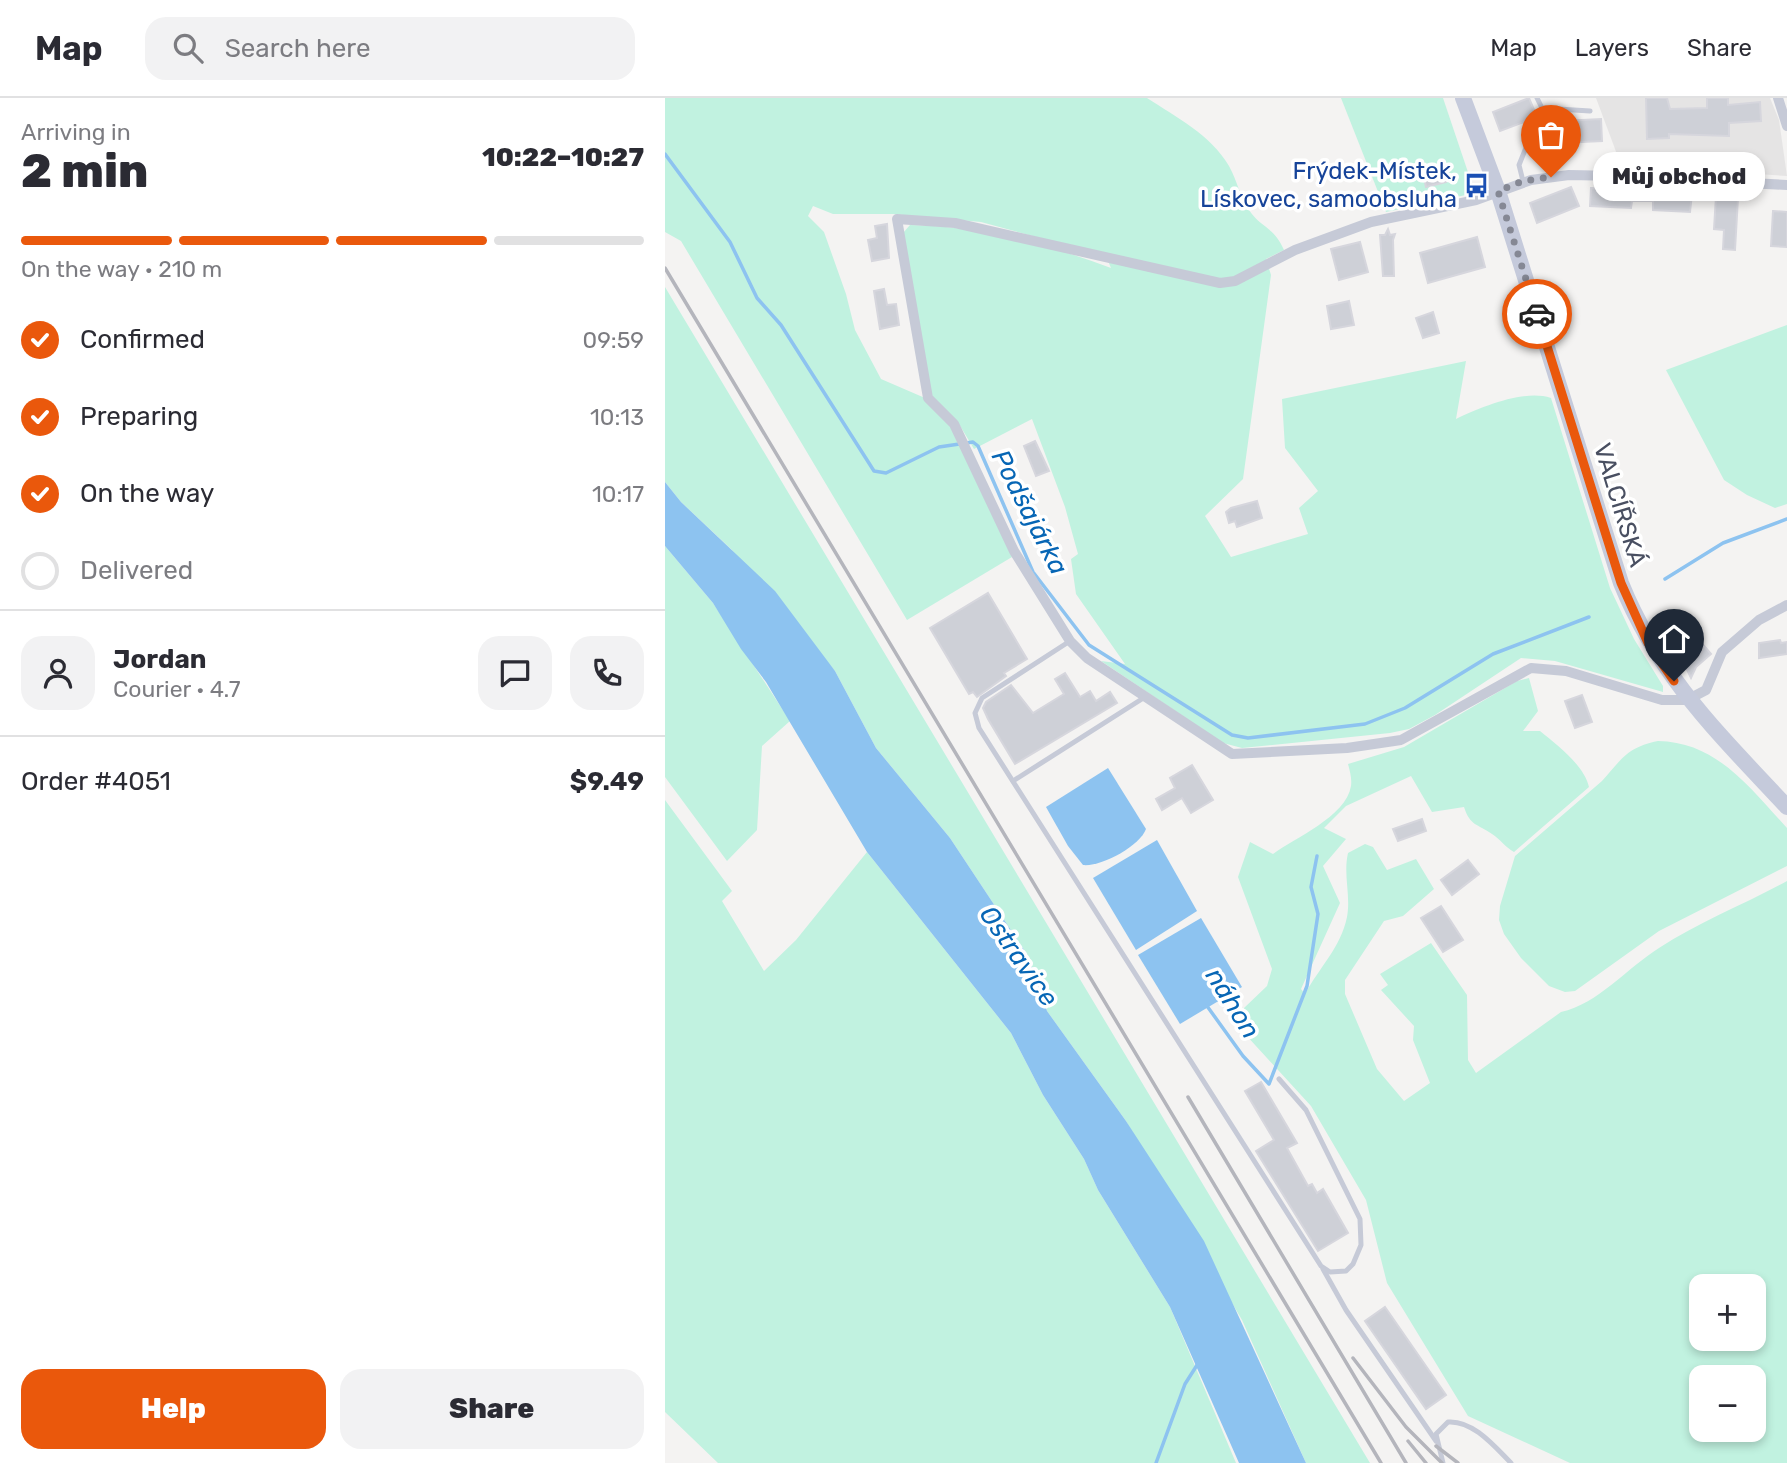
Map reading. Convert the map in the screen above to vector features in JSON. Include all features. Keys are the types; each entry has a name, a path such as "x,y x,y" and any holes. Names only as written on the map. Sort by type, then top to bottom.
{"main road":[{"name":"VALCÍŘSKÁ","path":"1463,98 1498,191 1621,583 1648,643 1688,700 1787,807"}],"street":[{"path":"1778,98 1787,126"},
{"path":"1787,185 1590,175 1523,181 1476,200 1371,222 1337,233 1295,250 1235,282 1220,283 955,223 897,219 928,398 954,424 1014,551 1070,641 1087,658 1222,748 1240,756 1347,748 1401,740 1531,668 1566,671 1662,700 1688,700 1706,690 1722,652 1759,620 1787,606"}],"lane":[{"path":"1523,181 1519,165 1542,108 1537,98"},
{"path":"1542,108 1590,111"},
{"path":"1070,641 988,692 978,702 975,713 979,728 1321,1266 1346,1310 1436,1441 1443,1463"},
{"path":"1013,781 1145,697"},
{"path":"1279,1079 1306,1110 1360,1219 1361,1245 1350,1268 1338,1273 1321,1266"},
{"path":"1436,1441 1440,1428 1448,1422 1457,1421 1469,1427 1511,1463"}],"shaded area":[{"path":"1596,98 1770,98 1779,120 1787,176 1621,165"}],"green space":[{"path":"665,98 1147,98 1213,145 1229,166 1249,210 1271,231 1284,250 1266,259 1271,275 1243,479 1205,516 1231,557 1308,534 1299,508 1318,491 1285,448 1282,399 1466,361 1456,419 1516,398 1551,398 1610,588 1634,639 1663,686 1663,692 1555,661 1521,658 1409,729 1242,748 1223,743 1101,661 1125,664 1076,594 1071,559 1078,554 1065,507 1032,419 974,449 959,424 931,395 903,233 910,225 987,233 1062,251 1111,268 1106,256 981,222 893,214 833,214 813,206 808,216 824,232 846,294 855,330 881,379 925,398 950,426 1012,557 907,620 681,241 665,232"},
{"path":"1341,98 1443,98 1475,193 1386,212"},
{"path":"665,287 1370,1463 1306,1463 1242,1320 1126,1121 1047,1011 1028,956 950,838 876,748 835,671 731,549 681,502 665,482"},
{"path":"1787,325 1787,504 1775,508 1724,480 1666,370"},
{"path":"665,546 713,603 790,721 762,746 757,830 727,861 665,777"},
{"path":"1529,678 1538,711 1523,731 1540,731 1576,763 1589,787 1514,852 1472,821 1464,807 1432,812 1411,776 1346,806 1324,828 1346,839 1323,866 1340,903 1301,989 1305,994 1335,948 1344,928 1348,909 1348,853 1365,844 1373,847 1387,870 1416,859 1434,889 1403,916 1384,921 1345,980 1345,994 1377,1069 1404,1101 1430,1083 1413,1040 1414,1026 1381,990 1388,985 1380,974 1431,943 1467,995 1468,1060 1476,1073 1561,1012 1575,1008 1600,994 1659,948 1787,881 1787,1463 1570,1463 1468,1416 1387,1283 1366,1200 1311,1106 1245,1034 1244,1008 1267,986 1272,969 1238,877 1250,842 1273,854 1318,826 1340,807 1351,786 1348,764 1404,747 1517,681"},
{"path":"1658,741 1679,743 1698,749 1715,758 1745,783 1787,828 1787,866 1659,931 1575,991 1565,992 1549,986 1521,958 1504,934 1499,920 1500,906 1515,856 1602,781 1625,755"},
{"path":"665,800 732,891 722,901 764,971 796,940 867,852 1011,1033 1043,1095 1084,1159 1098,1190 1170,1307 1236,1463 718,1463 665,1412"}],"water":[{"name":"Ostravice","path":"665,482 681,502 775,591 835,671 876,748 950,838 1028,956 1047,1011 1126,1121 1204,1241 1306,1463 1239,1463 1170,1307 1098,1190 1084,1159 1043,1095 1011,1033 867,852 766,682 741,649 713,603 665,546"},
{"path":"1108,768 1146,829 1136,842 1119,854 1100,863 1083,865 1068,846 1046,807"},
{"path":"1157,840 1197,911 1136,950 1093,878"},
{"path":"1201,918 1242,987 1180,1024 1138,955"}],"building":[{"path":"1529,98 1535,112 1532,119 1500,131 1493,112"},
{"path":"1646,98 1667,98 1670,109 1707,108 1707,98 1728,98 1728,105 1760,102 1761,121 1729,123 1729,136 1669,134 1669,138 1647,139"},
{"path":"1601,119 1602,141 1540,144 1542,122"},
{"path":"1443,166 1446,182 1426,187 1422,170"},
{"path":"1571,187 1579,206 1537,223 1530,203"},
{"path":"1591,188 1692,194 1690,212 1653,210 1653,201 1632,201 1631,208 1590,206"},
{"path":"1716,196 1738,198 1735,250 1723,249 1724,230 1714,229"},
{"path":"1773,211 1787,212 1787,247 1771,246"},
{"path":"887,224 889,258 872,261 868,240 877,238 875,226"},
{"path":"1388,229 1390,235 1395,234 1394,276 1383,276 1380,235 1385,235"},
{"path":"1477,237 1485,267 1428,283 1420,253"},
{"path":"1360,242 1368,272 1339,280 1331,249"},
{"path":"884,289 887,305 896,304 899,325 880,329 874,291"},
{"path":"1349,301 1354,325 1331,329 1327,306"},
{"path":"1433,312 1439,333 1423,338 1416,318"},
{"path":"1035,441 1049,471 1036,476 1024,446"},
{"path":"1257,501 1262,518 1237,527 1235,521 1229,523 1226,512 1231,508"},
{"path":"988,593 1027,659 1004,673 1006,676 977,697 973,692 969,694 930,628"},
{"path":"1699,640 1711,654 1696,667 1691,678 1678,651"},
{"path":"1780,640 1781,643 1787,642 1787,654 1759,658 1759,643"},
{"path":"1065,673 1080,697 1090,691 1096,701 1110,692 1117,703 1015,764 988,719 983,708 986,702 1011,685 1033,713 1064,694 1055,679"},
{"path":"1582,695 1592,722 1575,728 1565,701"},
{"path":"1192,765 1213,800 1191,813 1182,798 1162,810 1156,799 1175,788 1170,778"},
{"path":"1422,819 1426,831 1398,841 1393,829"},
{"path":"1468,860 1479,874 1452,895 1441,880"},
{"path":"1441,906 1463,940 1443,952 1421,918"},
{"path":"1261,1082 1297,1143 1287,1148 1308,1186 1312,1184 1317,1193 1323,1189 1348,1233 1318,1251 1256,1151 1274,1140 1245,1091"},
{"path":"1385,1307 1446,1395 1426,1409 1365,1321"}],"waterway":[{"name":"Podšajárka","path":"665,154 730,242 757,298 781,325 874,471 886,473 939,447 973,442 978,446 1033,572 1089,645 1232,735 1248,738 1365,724 1405,708 1493,654 1589,617"},
{"name":"Podšajárka","path":"1665,579 1723,543 1787,519"},
{"name":"náhon","path":"1207,1006 1243,1056 1269,1084 1307,986 1318,914 1311,887 1317,856"},
{"path":"1156,1463 1185,1384 1199,1362"}],"railway":[{"path":"665,268 1381,1463"},
{"path":"1188,1097 1406,1463"},
{"path":"1353,1358 1406,1427 1442,1463"},
{"path":"1408,1441 1426,1463"},
{"path":"1436,1446 1458,1463"}],"way so far":[{"path":"1537,314 1498,191 1523,181 1551,177"}],"place":[{"name":"Můj obchod","path":"1551,177"},
{"name":"Frýdek-Místek, Lískovec, samoobsluha","path":"1477,185"}],"route":[{"path":"1537,314 1621,583 1648,643 1674,681"}]}
